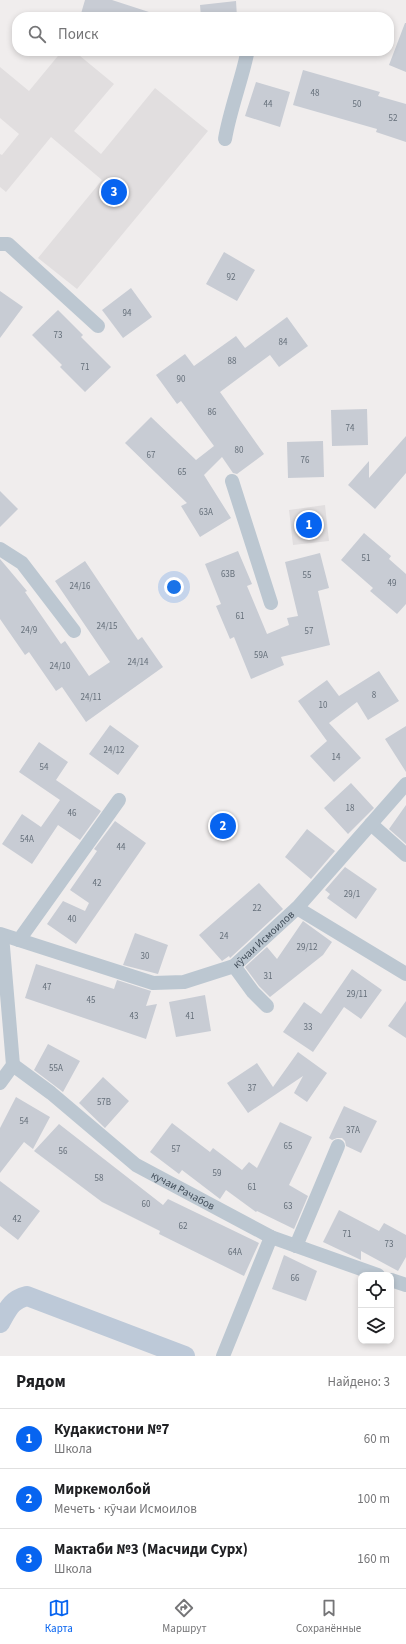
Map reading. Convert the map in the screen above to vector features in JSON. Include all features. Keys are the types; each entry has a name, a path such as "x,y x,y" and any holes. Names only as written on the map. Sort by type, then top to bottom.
{"street":[{"path":"225,139 229,118 247,56"},
{"path":"0,244 8,244 98,326"},
{"path":"232,481 271,604"},
{"path":"0,549 22,563 74,631"},
{"name":"кӯчаи Исмоилов","path":"1,934 153,983 184,982 234,966 297,908 406,784"},
{"path":"19,940 119,800"},
{"path":"371,824 406,855"},
{"path":"297,908 406,974"},
{"path":"0,1083 13,1065 1,934"},
{"path":"234,966 253,992 267,1006"},
{"name":"кучаи Рачабов","path":"13,1065 51,1093 136,1165 271,1237 370,1272"},
{"path":"296,1246 338,1146"},
{"path":"223,1356 271,1237"},
{"path":"394,1281 406,1286"},
{"path":"0,1323 17,1298 27,1296 185,1356"}],"shaded area":[{"path":"58,56 80,56 114,84 74,131 101,154 155,88 208,131 77,289 38,258 102,180 51,137 6,192 0,187 0,154 2,155 19,134 0,118 0,67 29,91"},
{"path":"325,505 329,541 293,545 289,510"}],"building":[{"path":"85,0 112,0 149,12 81,12"},
{"path":"236,1 237,12 201,12 200,5"},
{"path":"406,23 406,72 389,65 392,56 394,56 394,52"},
{"path":"303,70 380,92 378,96 406,104 406,142 376,132 377,129 293,105"},
{"path":"256,82 290,92 280,127 245,116"},
{"path":"224,252 255,270 237,301 206,284"},
{"path":"131,288 152,317 123,338 102,310"},
{"path":"0,291 23,307 0,338"},
{"path":"58,310 83,335 81,337 111,367 85,392 60,367 62,365 32,335"},
{"path":"287,317 308,346 279,367 270,355 220,392 264,454 237,474 233,473 222,457 204,475 231,518 200,537 181,506 187,503 125,443 151,417 196,460 214,446 181,401 177,404 156,375 185,354 194,366 236,336 245,348"},
{"path":"367,409 368,445 332,446 331,410"},
{"path":"406,436 406,473 375,509 348,485 369,461 369,478"},
{"path":"323,441 324,477 288,478 287,442"},
{"path":"0,491 18,509 0,527"},
{"path":"364,533 391,556 389,559 406,574 406,604 397,614 370,591 373,588 341,560"},
{"path":"238,551 252,584 247,586 267,634 289,625 287,618 298,616 285,562 320,553 329,588 318,591 330,645 281,657 284,665 251,679 234,637 230,639 216,606 221,604 205,564"},
{"path":"0,559 27,591 25,592 61,644 65,641 89,676 110,662 55,581 85,561 138,640 142,637 163,667 86,722 62,687 56,691 29,652 25,655 0,619"},
{"path":"379,671 399,701 368,720 357,702 329,723 361,758 334,782 310,756 327,741 298,701 327,680 339,696"},
{"path":"110,725 139,746 118,775 89,754"},
{"path":"406,726 406,772 385,739"},
{"path":"39,742 68,762 56,780 101,811 80,840 58,825 32,864 2,844 22,814 41,827 60,800 19,772"},
{"path":"351,783 374,808 348,834 324,808"},
{"path":"406,805 406,844 389,829"},
{"path":"115,821 146,843 76,944 47,924 63,901 85,911 89,903 70,890 97,851 94,849"},
{"path":"307,829 335,851 311,879 285,857"},
{"path":"345,867 377,889 356,919 327,898 330,894 325,890"},
{"path":"259,883 283,909 230,958 229,956 222,961 199,935"},
{"path":"303,921 332,942 323,955 270,997 259,986 245,967 267,947 277,959"},
{"path":"135,933 168,945 158,974 123,965"},
{"path":"36,964 114,989 117,980 151,991 146,1006 157,1004 146,1039 25,998"},
{"path":"352,969 382,990 361,1019 344,1007 313,1052 283,1032 304,1002 321,1014"},
{"path":"205,995 211,1031 176,1037 169,1002"},
{"path":"406,1001 406,1038 388,1026"},
{"path":"48,1044 80,1061 63,1092 34,1070"},
{"path":"298,1052 327,1073 307,1102 294,1093 303,1076 248,1113 227,1083 257,1063 273,1087"},
{"path":"103,1077 129,1101 105,1128 79,1103"},
{"path":"16,1097 50,1117 33,1149 24,1142 0,1173 0,1128"},
{"path":"344,1106 377,1121 361,1153 346,1146 345,1141 342,1138 332,1140 329,1138"},
{"path":"280,1122 312,1137 289,1185 308,1196 294,1229 257,1211 256,1212 226,1190 220,1199 182,1170 179,1174 150,1152 172,1123 210,1152 213,1148 242,1170 249,1162 257,1168"},
{"path":"59,1124 163,1205 168,1199 259,1243 244,1276 159,1234 160,1231 102,1202 34,1151"},
{"path":"0,1181 40,1211 18,1240 0,1226"},
{"path":"339,1210 379,1231 384,1223 406,1235 406,1257 398,1271 361,1251 361,1260 323,1242"},
{"path":"284,1255 317,1271 306,1301 272,1289"}],"place":[{"name":"Мактаби №3 (Масчиди Сурх)","path":"114,192"},
{"name":"Кудакистони №7","path":"309,525"},
{"name":"Миркемолбой","path":"223,826"}]}
